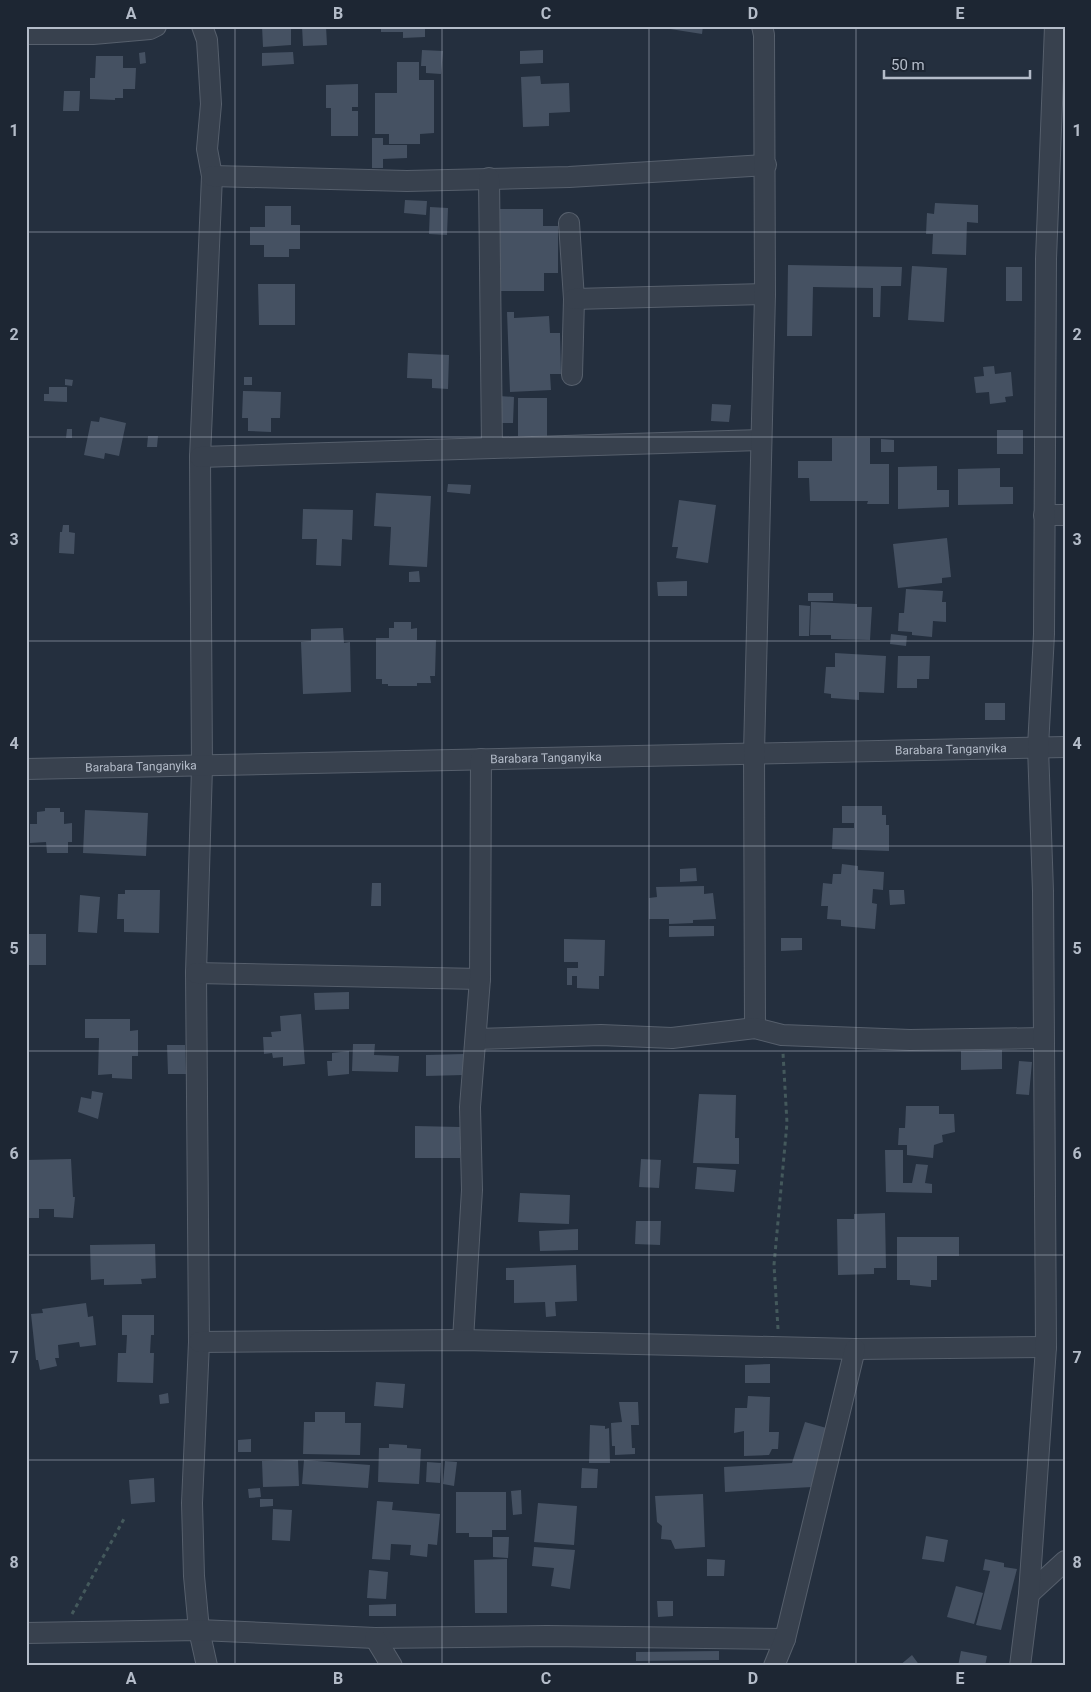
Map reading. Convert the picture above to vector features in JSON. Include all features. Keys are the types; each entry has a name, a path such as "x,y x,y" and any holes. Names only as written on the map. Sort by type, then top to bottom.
{"street":[{"path":"26,34 93,34 150,29 156,26"},
{"path":"202,26 206,40 209,71 211,104 207,149 212,176 200,457 202,767 196,973 199,1342 192,1503 194,1576 199,1630 207,1666"},
{"path":"755,1028 754,753 766,294 766,165 764,35 762,26"},
{"path":"1020,1666 1029,1594 1046,1347 1043,891 1038,747 1044,634 1046,259 1060,48 1055,26"},
{"path":"212,176 407,181 569,177 766,165"},
{"path":"489,178 492,448"},
{"path":"569,222 574,299 572,374"},
{"path":"574,299 766,294"},
{"path":"200,457 761,440"},
{"path":"1044,515 1065,516"},
{"name":"Barabara Tanganyika","path":"26,769 202,767 481,759 1065,747"},
{"path":"463,1340 472,1190 470,1107 480,979 481,759"},
{"path":"196,973 480,979"},
{"path":"476,1038 601,1035 672,1038 755,1028 782,1035 910,1040 1043,1038"},
{"path":"199,1342 463,1340 855,1349 1046,1347"},
{"path":"774,1666 785,1639 855,1349"},
{"path":"1029,1594 1065,1561"},
{"path":"30,1629 63,1632 199,1630 375,1638 547,1636 785,1639"},
{"path":"375,1638 392,1666"}],"path":[{"path":"778,1347 779,1308 774,1265 787,1123 782,1035"},
{"path":"63,1632 125,1517"}],"building":[{"path":"262,26 291,26 291,45 263,47"},
{"path":"302,26 326,26 327,45 303,46"},
{"path":"381,26 425,26 425,37 403,38 403,32 381,32"},
{"path":"651,26 703,26 702,34"},
{"path":"422,50 443,51 441,74 426,73 426,66 421,66"},
{"path":"543,50 543,63 520,64 520,51"},
{"path":"145,52 146,63 140,64 139,53"},
{"path":"293,52 294,64 262,66 262,53"},
{"path":"96,56 123,56 123,68 136,68 135,89 123,89 123,98 115,98 115,100 90,99 90,78 95,78"},
{"path":"397,62 419,62 419,80 434,80 434,133 420,134 420,144 389,144 389,134 375,134 375,93 397,93"},
{"path":"540,76 541,84 569,83 570,112 549,113 549,126 523,127 521,77"},
{"path":"358,84 358,107 352,107 352,111 358,111 358,136 331,136 331,108 326,108 326,85"},
{"path":"64,91 80,91 79,111 63,111"},
{"path":"372,138 383,138 383,145 407,145 407,158 383,159 383,168 372,168"},
{"path":"405,200 427,201 426,215 404,213"},
{"path":"935,203 978,205 978,223 967,222 966,255 932,254 933,234 926,234 927,213 934,214"},
{"path":"265,206 291,206 291,225 300,225 300,249 289,249 289,257 264,257 264,245 250,245 250,227 265,227"},
{"path":"430,207 448,208 447,235 429,234"},
{"path":"496,209 543,209 543,226 558,226 558,273 544,273 544,291 495,291"},
{"path":"788,265 902,267 901,286 881,286 880,317 873,317 873,288 813,287 812,336 787,336"},
{"path":"912,266 947,268 944,322 908,320"},
{"path":"1006,267 1022,267 1022,301 1006,301"},
{"path":"258,284 295,284 295,325 259,325"},
{"path":"507,312 514,312 514,318 549,316 550,333 560,333 561,374 550,374 551,390 510,392"},
{"path":"408,353 449,355 448,389 432,388 432,379 407,378"},
{"path":"994,366 995,374 1011,372 1013,396 1005,397 1006,402 990,404 989,392 976,393 974,377 984,376 983,367"},
{"path":"244,377 252,377 252,385 244,385"},
{"path":"65,379 73,380 72,386 65,385"},
{"path":"49,387 67,387 67,402 44,401 44,394 49,394"},
{"path":"243,391 281,392 280,418 271,418 271,432 248,431 248,418 242,418"},
{"path":"499,396 514,397 513,423 499,423"},
{"path":"518,398 547,398 547,436 518,436"},
{"path":"712,404 731,405 729,422 711,421"},
{"path":"100,417 126,423 119,456 105,453 104,459 84,455 91,421 99,422"},
{"path":"67,429 72,429 72,438 66,438"},
{"path":"997,430 1023,430 1023,454 997,454"},
{"path":"148,436 158,436 157,447 147,447"},
{"path":"832,438 870,438 870,464 889,464 889,504 867,504 868,501 810,501 809,478 798,478 798,461 832,461"},
{"path":"881,439 894,440 894,452 881,452"},
{"path":"937,466 937,490 949,490 949,507 898,509 898,467"},
{"path":"1000,468 1000,487 1013,487 1013,504 958,505 958,469"},
{"path":"448,484 471,485 470,494 447,492"},
{"path":"376,493 431,496 427,567 389,565 391,527 374,526"},
{"path":"679,500 716,505 708,563 676,558 678,547 672,547"},
{"path":"303,509 353,510 352,540 342,539 341,566 316,565 317,539 302,539"},
{"path":"63,525 69,525 69,532 75,533 74,554 59,553 60,532 62,532"},
{"path":"947,538 951,577 942,578 942,583 898,588 893,544"},
{"path":"419,571 420,582 409,582 409,572"},
{"path":"687,581 687,596 658,596 657,582"},
{"path":"906,589 943,591 942,602 946,602 946,622 933,621 932,637 912,635 912,632 898,631 899,613 904,613"},
{"path":"808,593 833,593 833,601 808,601"},
{"path":"811,602 857,604 857,607 872,607 870,640 831,639 831,635 810,635"},
{"path":"799,605 810,606 809,636 799,636"},
{"path":"394,622 411,622 411,629 417,628 417,640 436,640 435,676 430,676 431,683 417,683 417,686 388,686 388,684 382,684 382,679 376,679 376,638 389,638 389,628 394,628"},
{"path":"343,628 344,643 350,642 351,692 303,694 301,642 311,641 311,629"},
{"path":"891,634 907,636 906,646 890,644"},
{"path":"835,653 886,656 884,693 859,692 859,700 831,698 831,694 824,693 826,667 835,667"},
{"path":"898,656 930,656 929,679 917,679 917,688 897,688"},
{"path":"985,703 1005,703 1005,720 985,720"},
{"path":"842,806 882,806 882,815 886,815 886,825 889,825 889,851 832,849 833,828 854,828 854,823 842,823"},
{"path":"45,808 60,808 60,812 64,812 64,824 72,823 72,842 68,842 68,853 47,853 46,842 30,843 30,824 37,824 37,812 45,811"},
{"path":"85,810 148,813 146,856 83,853"},
{"path":"842,864 858,866 858,870 884,872 883,890 873,889 872,903 877,904 875,929 841,926 841,920 827,919 828,906 821,906 823,883 832,884 833,874 841,874"},
{"path":"696,868 697,881 680,882 680,869"},
{"path":"372,883 381,883 381,906 371,906"},
{"path":"704,886 704,894 713,893 716,919 693,920 693,923 669,924 669,919 649,919 649,898 657,897 656,887"},
{"path":"125,890 160,890 159,933 124,932 124,919 117,919 118,894 125,894"},
{"path":"889,890 904,890 905,904 890,905"},
{"path":"80,895 100,897 97,933 78,932"},
{"path":"669,926 714,926 714,936 669,937"},
{"path":"26,934 46,934 46,965 26,965"},
{"path":"781,938 802,938 802,950 781,951"},
{"path":"564,939 605,940 604,976 599,976 599,989 577,988 577,976 572,976 572,985 567,985 567,968 578,968 578,962 564,962"},
{"path":"349,992 349,1009 315,1010 314,993"},
{"path":"301,1014 305,1064 283,1066 283,1057 273,1058 272,1053 264,1054 263,1037 272,1037 271,1032 281,1031 280,1016"},
{"path":"85,1019 130,1019 130,1031 138,1030 138,1056 132,1056 132,1079 112,1078 112,1074 98,1075 99,1038 85,1038"},
{"path":"353,1044 375,1044 374,1055 399,1056 398,1072 352,1071"},
{"path":"167,1045 185,1045 186,1074 168,1074"},
{"path":"1002,1050 1002,1069 961,1070 961,1051"},
{"path":"349,1051 349,1074 328,1076 327,1061 332,1061 332,1053"},
{"path":"464,1054 464,1075 426,1076 426,1055"},
{"path":"1019,1061 1032,1062 1029,1095 1016,1094"},
{"path":"92,1091 103,1093 98,1119 78,1112 81,1097 91,1099"},
{"path":"699,1094 736,1095 735,1138 739,1138 739,1164 693,1163"},
{"path":"906,1106 939,1106 939,1114 954,1114 955,1132 942,1135 943,1142 934,1145 933,1158 907,1155 907,1145 898,1145 899,1128 905,1128"},
{"path":"415,1126 460,1127 460,1158 415,1158"},
{"path":"885,1150 903,1150 903,1183 912,1183 916,1164 928,1165 925,1183 932,1184 932,1193 886,1192"},
{"path":"71,1159 73,1197 75,1197 73,1218 54,1217 54,1209 39,1209 39,1218 26,1218 26,1160"},
{"path":"641,1159 661,1160 659,1188 639,1187"},
{"path":"697,1167 736,1170 734,1192 695,1189"},
{"path":"520,1193 570,1195 569,1224 518,1222"},
{"path":"885,1213 886,1268 874,1268 874,1274 838,1275 837,1219 854,1219 854,1214"},
{"path":"636,1221 661,1221 660,1245 635,1244"},
{"path":"578,1229 578,1250 540,1251 539,1231"},
{"path":"897,1237 959,1237 959,1256 937,1256 937,1280 931,1280 931,1287 910,1285 910,1280 897,1280"},
{"path":"155,1244 156,1278 141,1279 142,1284 104,1285 104,1279 91,1280 90,1245"},
{"path":"576,1265 577,1301 555,1302 556,1316 546,1317 545,1302 514,1303 514,1280 506,1280 506,1268"},
{"path":"86,1303 88,1317 93,1316 96,1345 80,1347 79,1342 58,1345 59,1358 55,1358 57,1366 40,1370 38,1360 36,1360 31,1314 43,1313 42,1309"},
{"path":"122,1315 154,1315 154,1335 151,1335 150,1353 154,1353 153,1383 117,1382 118,1353 126,1353 127,1335 122,1335"},
{"path":"770,1364 770,1383 745,1383 745,1365"},
{"path":"376,1382 405,1384 403,1408 374,1406"},
{"path":"168,1393 169,1403 160,1404 159,1395"},
{"path":"748,1396 770,1397 769,1432 779,1432 778,1449 772,1449 769,1455 744,1456 744,1431 734,1433 735,1408 747,1408"},
{"path":"619,1402 638,1402 639,1425 631,1425 632,1448 635,1448 635,1454 615,1455 615,1446 612,1446 611,1423 622,1422"},
{"path":"315,1412 345,1412 345,1423 361,1423 360,1455 303,1454 304,1422 315,1422"},
{"path":"805,1422 830,1429 812,1487 725,1492 724,1467 792,1463"},
{"path":"590,1425 605,1426 605,1429 609,1428 610,1463 589,1463"},
{"path":"251,1439 251,1452 238,1452 238,1440"},
{"path":"389,1444 407,1445 407,1448 421,1449 419,1484 378,1482 379,1448 389,1448"},
{"path":"298,1460 299,1486 263,1487 262,1461"},
{"path":"304,1460 370,1465 368,1488 302,1484"},
{"path":"445,1461 457,1462 454,1486 443,1484"},
{"path":"427,1462 441,1463 440,1483 426,1482"},
{"path":"582,1468 598,1469 597,1488 581,1488"},
{"path":"154,1478 155,1502 131,1504 129,1480"},
{"path":"260,1488 261,1497 249,1498 248,1489"},
{"path":"521,1490 522,1514 513,1515 511,1491"},
{"path":"456,1492 506,1492 506,1530 492,1530 492,1537 469,1537 469,1533 456,1533"},
{"path":"703,1494 705,1547 675,1549 671,1540 661,1539 662,1526 657,1522 655,1496"},
{"path":"260,1499 273,1499 273,1506 260,1507"},
{"path":"377,1501 393,1502 392,1510 440,1514 437,1545 428,1544 427,1557 410,1555 411,1545 391,1544 390,1560 372,1559"},
{"path":"538,1503 577,1506 574,1545 534,1542"},
{"path":"273,1509 292,1510 290,1541 272,1540"},
{"path":"926,1536 948,1540 944,1562 922,1559"},
{"path":"493,1537 509,1537 508,1558 493,1557"},
{"path":"534,1547 575,1550 570,1589 551,1586 554,1568 532,1566"},
{"path":"507,1559 507,1613 475,1613 474,1560"},
{"path":"707,1559 725,1560 724,1576 707,1576"},
{"path":"985,1559 1004,1563 1004,1567 1017,1569 1001,1630 976,1625 990,1571 983,1570"},
{"path":"369,1570 388,1572 386,1599 367,1598"},
{"path":"956,1586 983,1593 974,1624 947,1617"},
{"path":"657,1601 673,1601 673,1616 658,1617"},
{"path":"396,1604 396,1616 369,1616 369,1605"},
{"path":"719,1651 719,1660 636,1661 636,1652"},
{"path":"961,1651 987,1656 985,1666 958,1666"},
{"path":"912,1655 920,1666 899,1666"}]}
